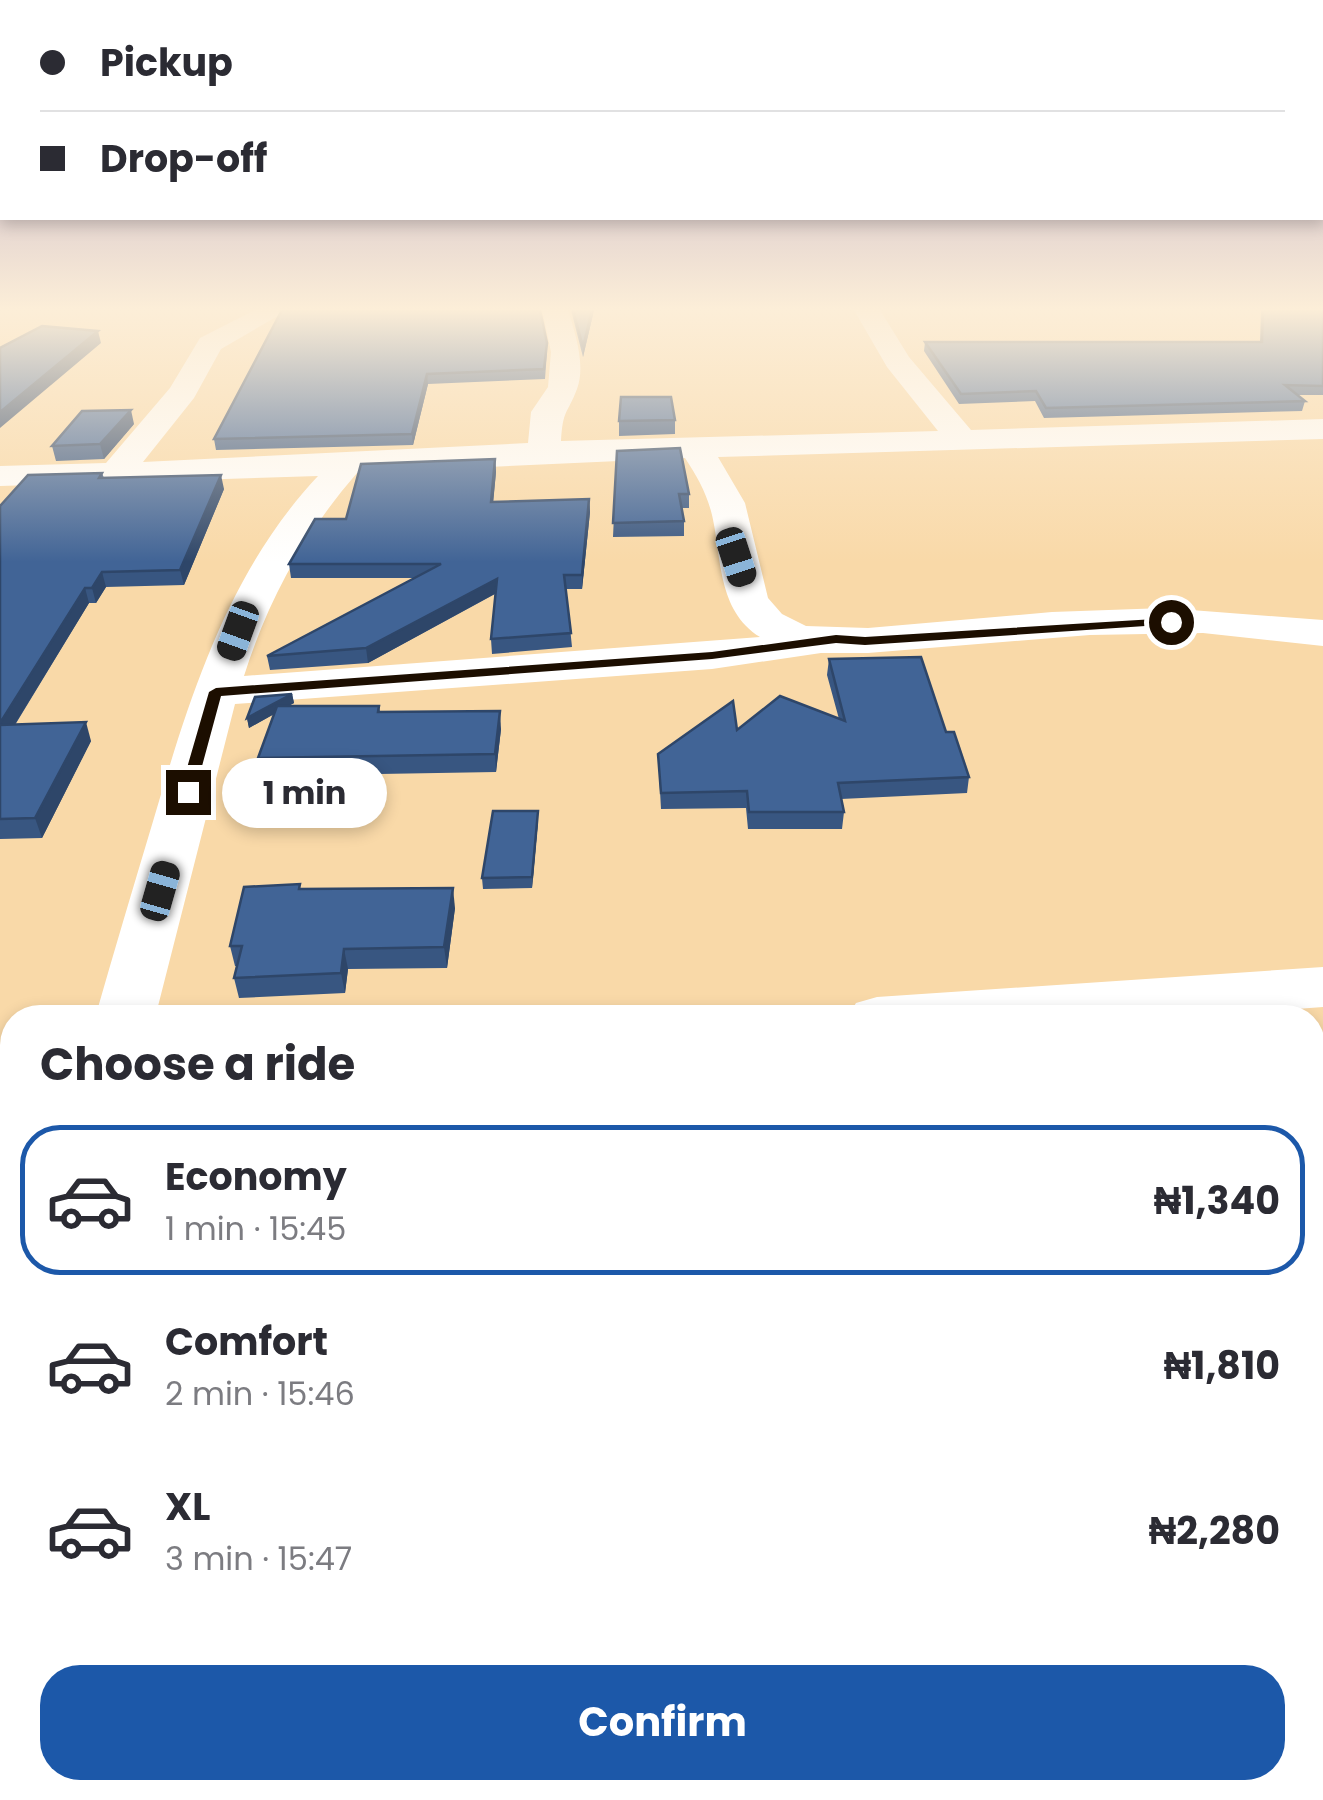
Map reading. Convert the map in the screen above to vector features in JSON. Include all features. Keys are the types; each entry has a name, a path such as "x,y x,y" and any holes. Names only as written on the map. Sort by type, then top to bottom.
{"street":[{"path":"117,472 181,394"},
{"path":"544,452 547,412 559,394"},
{"path":"925,394 961,438"},
{"path":"0,476 244,470 544,452 1323,428"},
{"path":"697,450 728,505 736,557 749,598 764,621 784,633 865,641 1135,622 1207,621 1291,635 1323,633"},
{"path":"129,1005 216,692 249,601 287,534 314,498 349,462"},
{"path":"216,692 712,656 836,639"},
{"path":"1059,1005 1323,986"}],"building":[{"path":"0,394 22,394 0,412"},
{"path":"238,394 422,394 412,434 214,439"},
{"path":"1038,394 1296,394 1305,401 1046,408"},
{"path":"621,397 671,397 675,420 619,421"},
{"path":"131,410 100,444 52,446 82,411"},
{"path":"680,448 689,494 679,494 684,521 613,523 617,451"},
{"path":"495,459 491,502 589,499 582,575 564,575 571,633 491,639 497,579 366,648 267,656 441,564 289,564 315,519 346,519 361,464"},
{"path":"102,473 99,478 221,475 180,570 102,572 92,588 85,588 0,723 0,506 28,475"},
{"path":"921,657 946,732 954,732 969,777 838,783 844,812 749,812 747,791 661,793 658,754 733,701 737,730 780,696 845,721 829,659"},
{"path":"292,694 247,718 255,697"},
{"path":"277,706 379,706 378,712 500,711 495,754 258,758"},
{"path":"86,722 35,818 0,819 0,725"},
{"path":"493,811 538,811 532,877 482,878"},
{"path":"300,884 299,889 453,888 444,947 344,949 341,973 234,978 242,946 230,946 244,887"}],"route":[{"path":"188,792 216,692 712,656 836,639 865,641 1171,622"}]}
